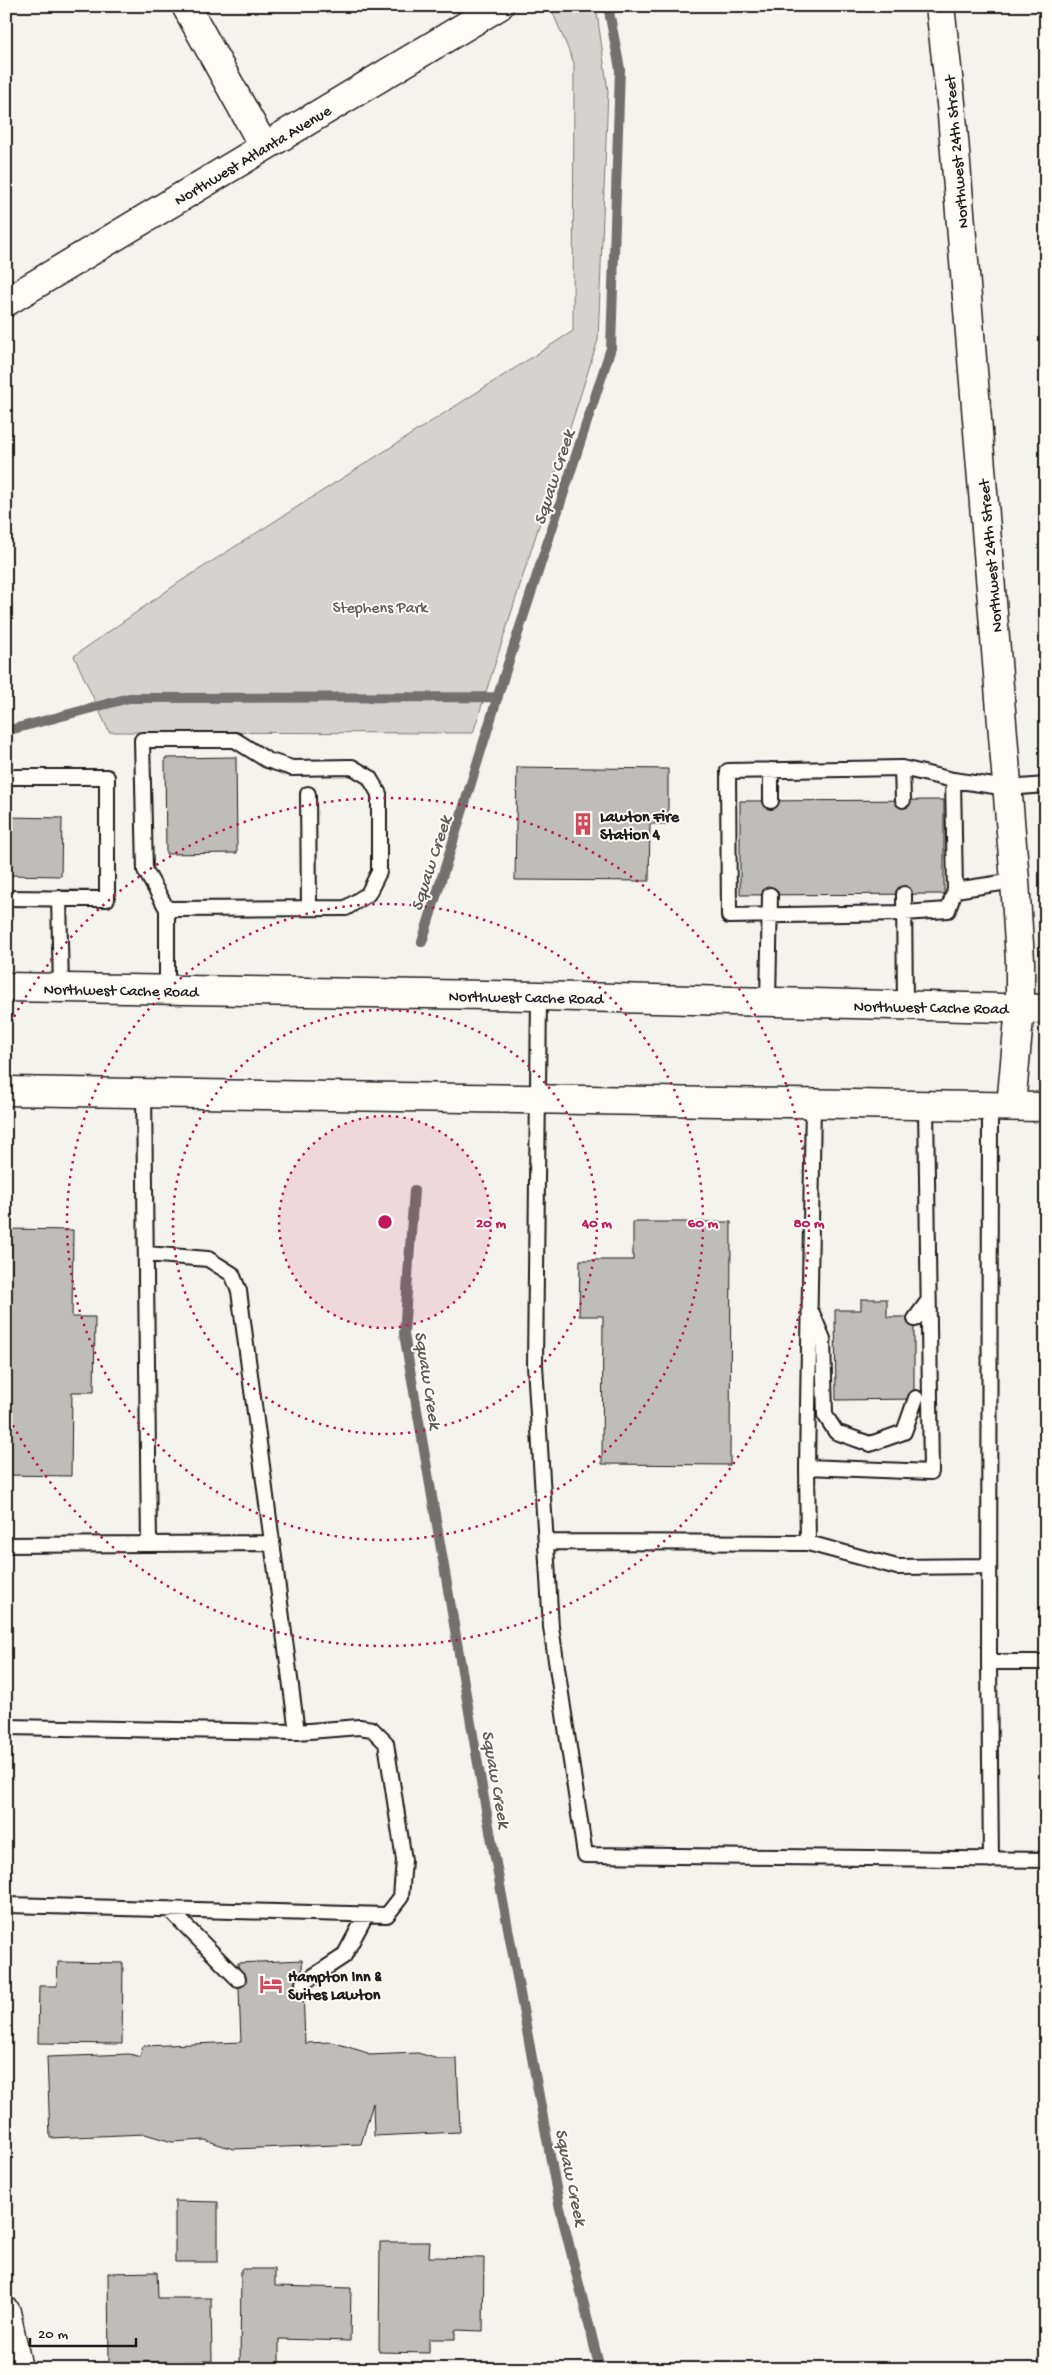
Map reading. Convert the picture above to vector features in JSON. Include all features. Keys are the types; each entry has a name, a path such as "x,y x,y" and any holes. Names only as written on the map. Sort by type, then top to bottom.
{"main road":[{"path":"186,6 264,146"},
{"name":"Northwest Atlanta Avenue","path":"6,302 499,6"},
{"name":"Northwest 24th Street","path":"940,6 951,103 1008,788 1020,960 1033,1008 1001,1106"},
{"name":"Northwest Cache Road","path":"6,987 539,996 1033,1008"},
{"path":"6,1091 1046,1107"},
{"path":"6,2312 18,2369"}],"lane":[{"path":"167,909 346,908 368,894 380,872 380,794 369,777 352,767 292,768 267,760 234,740 142,740 144,870 167,909 167,990"},
{"path":"953,780 955,890 948,910 904,913 729,916 728,771 902,768 953,780 1008,788 1046,785"},
{"path":"902,768 903,800"},
{"path":"770,770 771,801"},
{"path":"6,777 107,777 107,899 6,898"},
{"path":"308,794 309,908"},
{"path":"955,890 1015,881"},
{"path":"904,894 905,1005"},
{"path":"768,1001 770,895"},
{"path":"59,898 61,988"},
{"path":"539,996 535,1365 551,1627 585,1855 1046,1860"},
{"path":"144,1093 149,1544"},
{"path":"808,1543 806,1467 813,1103"},
{"path":"806,1467 930,1472 926,1105"},
{"path":"991,1860 989,1566 1001,1106"},
{"path":"146,1254 208,1259 232,1274 239,1292 297,1732"},
{"path":"916,1318 928,1301"},
{"path":"809,1308 823,1339 826,1415 836,1432 870,1444 904,1432 916,1398"},
{"path":"546,1542 808,1543 898,1567 989,1566"},
{"path":"6,1545 272,1543"},
{"path":"989,1662 1046,1662"},
{"path":"6,1727 297,1732 358,1727 372,1729 386,1743 404,1860 401,1898 387,1915 7,1904"},
{"path":"169,1909 238,1979"},
{"path":"303,1983 344,1956 366,1914"}],"green space":[{"name":"Stephens Park","path":"550,6 596,6 608,91 598,340 473,733 109,732 74,656 178,583 573,331 574,63"}],"building":[{"path":"236,757 237,853 166,854 165,758"},
{"name":"Lawton Fire Station 4","path":"517,767 668,769 668,824 650,824 649,881 515,880"},
{"path":"944,800 944,894 740,895 740,801"},
{"path":"6,817 62,818 61,876 6,875"},
{"path":"633,1222 731,1222 730,1465 602,1464 603,1316 579,1316 580,1260 633,1260"},
{"path":"6,1229 73,1230 72,1317 95,1317 94,1392 72,1392 71,1476 6,1475"},
{"path":"861,1299 887,1299 887,1317 914,1317 914,1399 836,1400 835,1310 861,1310"},
{"path":"302,1960 305,2043 332,2042 368,2053 368,2055 418,2053 438,2059 457,2059 460,2132 374,2136 373,2103 361,2144 233,2149 205,2140 172,2142 145,2134 50,2138 47,2057 130,2054 140,2057 143,2046 241,2042 238,1963"},
{"path":"58,1962 123,1963 122,2044 38,2043 39,1986 57,1986"},
{"path":"175,2201 218,2202 218,2262 175,2262"},
{"path":"380,2242 430,2242 429,2257 484,2258 483,2331 455,2330 455,2339 429,2339 429,2353 379,2352"},
{"path":"241,2269 275,2269 275,2286 351,2288 350,2341 279,2339 279,2368 240,2368"},
{"path":"157,2272 158,2298 211,2298 212,2361 109,2362 108,2273"}],"waterway":[{"name":"Squaw Creek","path":"422,942 505,673 611,348 620,69 608,6"},
{"path":"6,731 129,698 498,697"},
{"name":"Squaw Creek","path":"414,1190 404,1334 483,1793 559,2204 600,2369"}],"place":[{"name":"Lawton Fire Station 4","path":"583,824"},
{"name":"Hampton Inn & Suites Lawton","path":"271,1984"}]}
